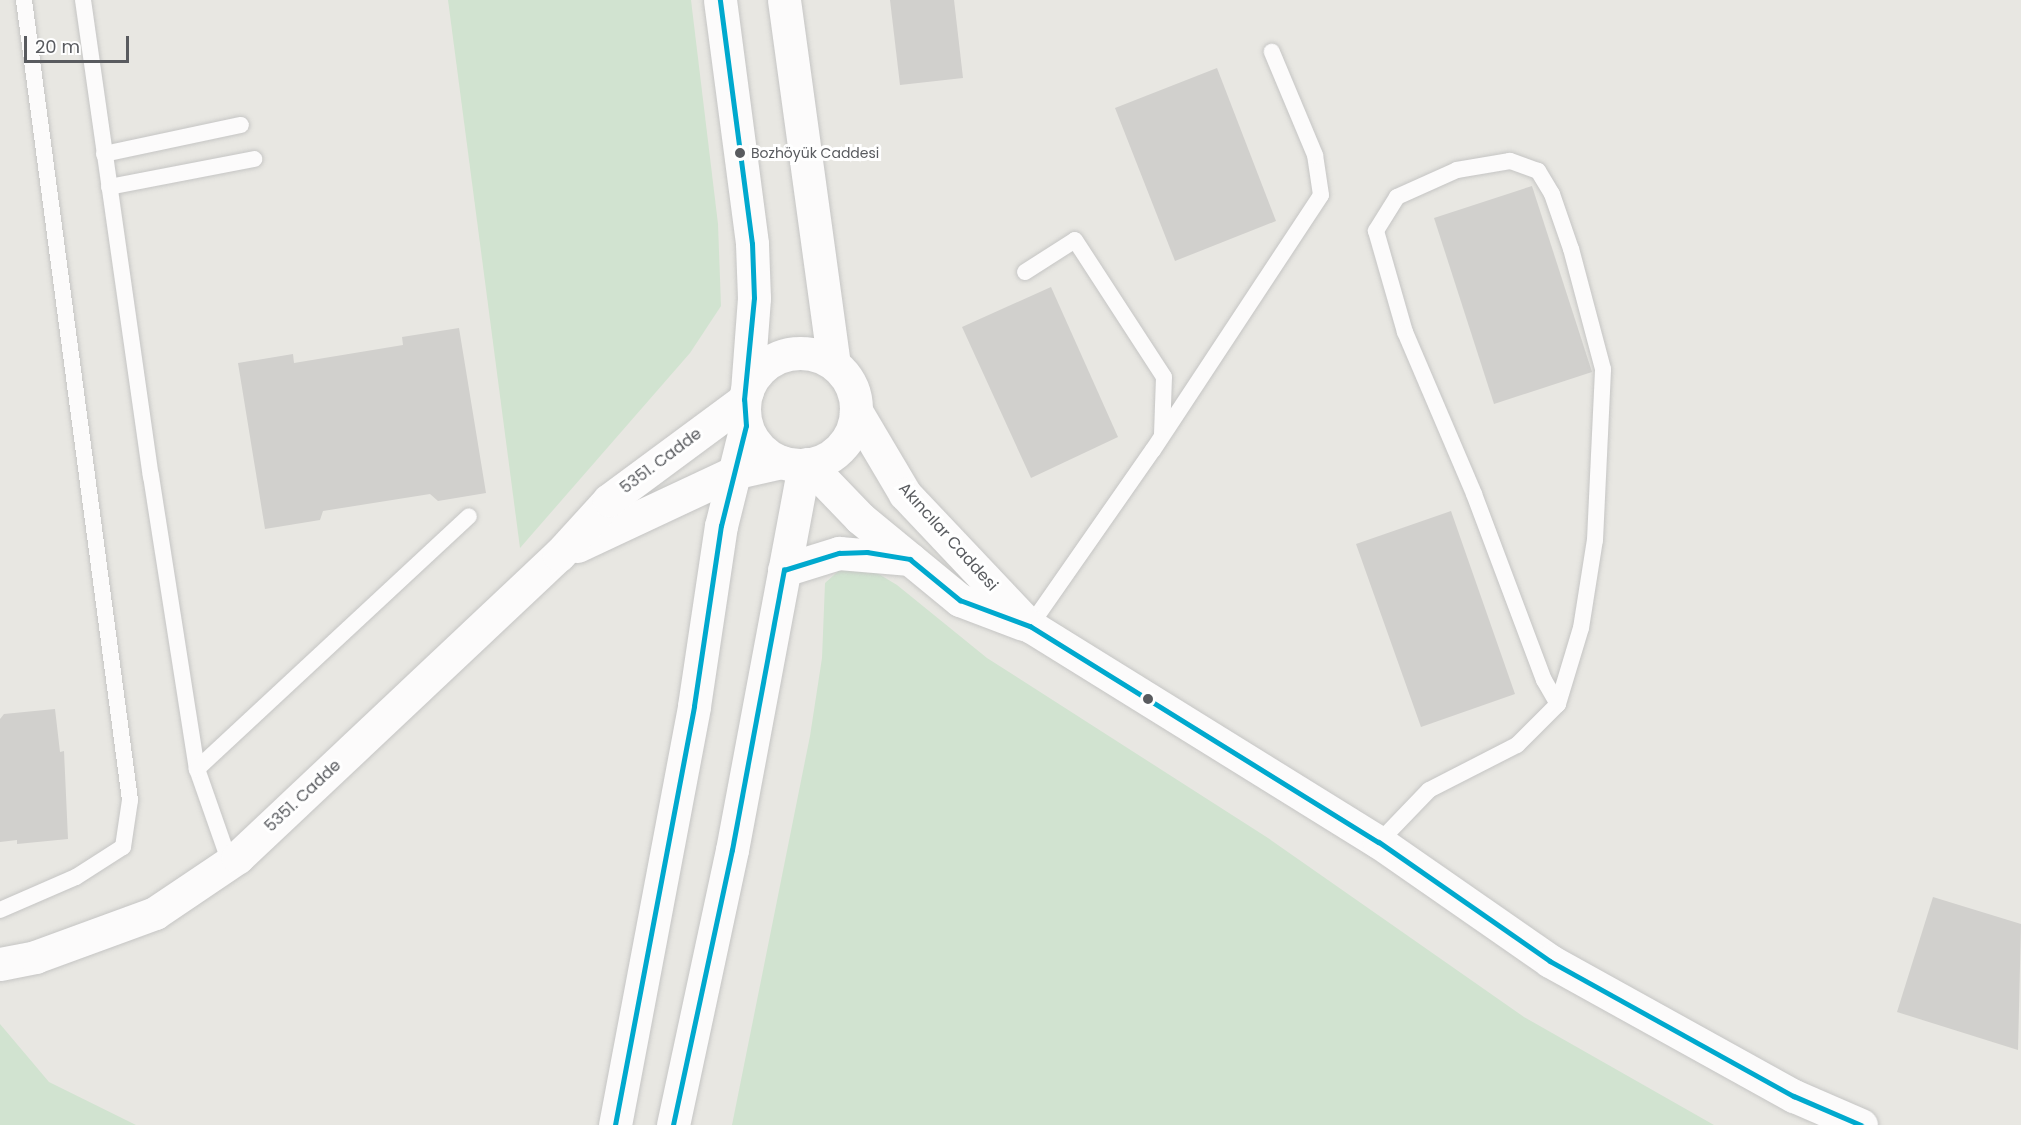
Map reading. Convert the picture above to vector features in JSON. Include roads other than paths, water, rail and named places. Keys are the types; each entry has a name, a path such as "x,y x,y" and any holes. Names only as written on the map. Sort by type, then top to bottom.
{"street":[{"path":"720,0 752,244 754,298 746,406 766,453 798,464 827,458 842,446 852,430 856,411 850,385 834,364 784,0"},
{"path":"615,1125 694,706 721,526 746,406 755,375 783,355 801,353 834,364"},
{"name":"5351. Cadde","path":"0,964 35,957 155,913 230,863 559,555 609,500 746,406"},
{"name":"Akıncılar Caddesi","path":"856,411 905,494 1030,626"},
{"path":"673,1125 732,850 784,570 798,464"},
{"name":"5351. Cadde","path":"559,555 733,473 798,464"},
{"name":"Akıncılar Caddesi","path":"798,464 960,600 1030,626 1379,842 1550,961 1794,1096 1861,1125"},
{"path":"669,502 686,501 706,508 721,526"},
{"path":"784,570 839,553 910,559"}],"lane":[{"path":"0,909 76,877 123,847 130,800 24,0"},
{"path":"83,0 197,769 230,863"},
{"path":"1030,626 1162,435 1321,195 1315,155 1272,52"},
{"path":"104,153 241,124"},
{"path":"109,187 254,159"},
{"path":"1379,842 1429,790 1517,745 1558,704 1581,628 1595,540 1603,369 1571,249 1552,194 1538,171 1510,161 1457,170 1397,197 1376,231 1405,332 1474,494 1544,680 1558,704"},
{"path":"1025,272 1075,240 1164,377 1162,435"},
{"path":"197,769 470,516"}],"place":[{"name":"Bozhöyük Caddesi","path":"740,153"}]}
